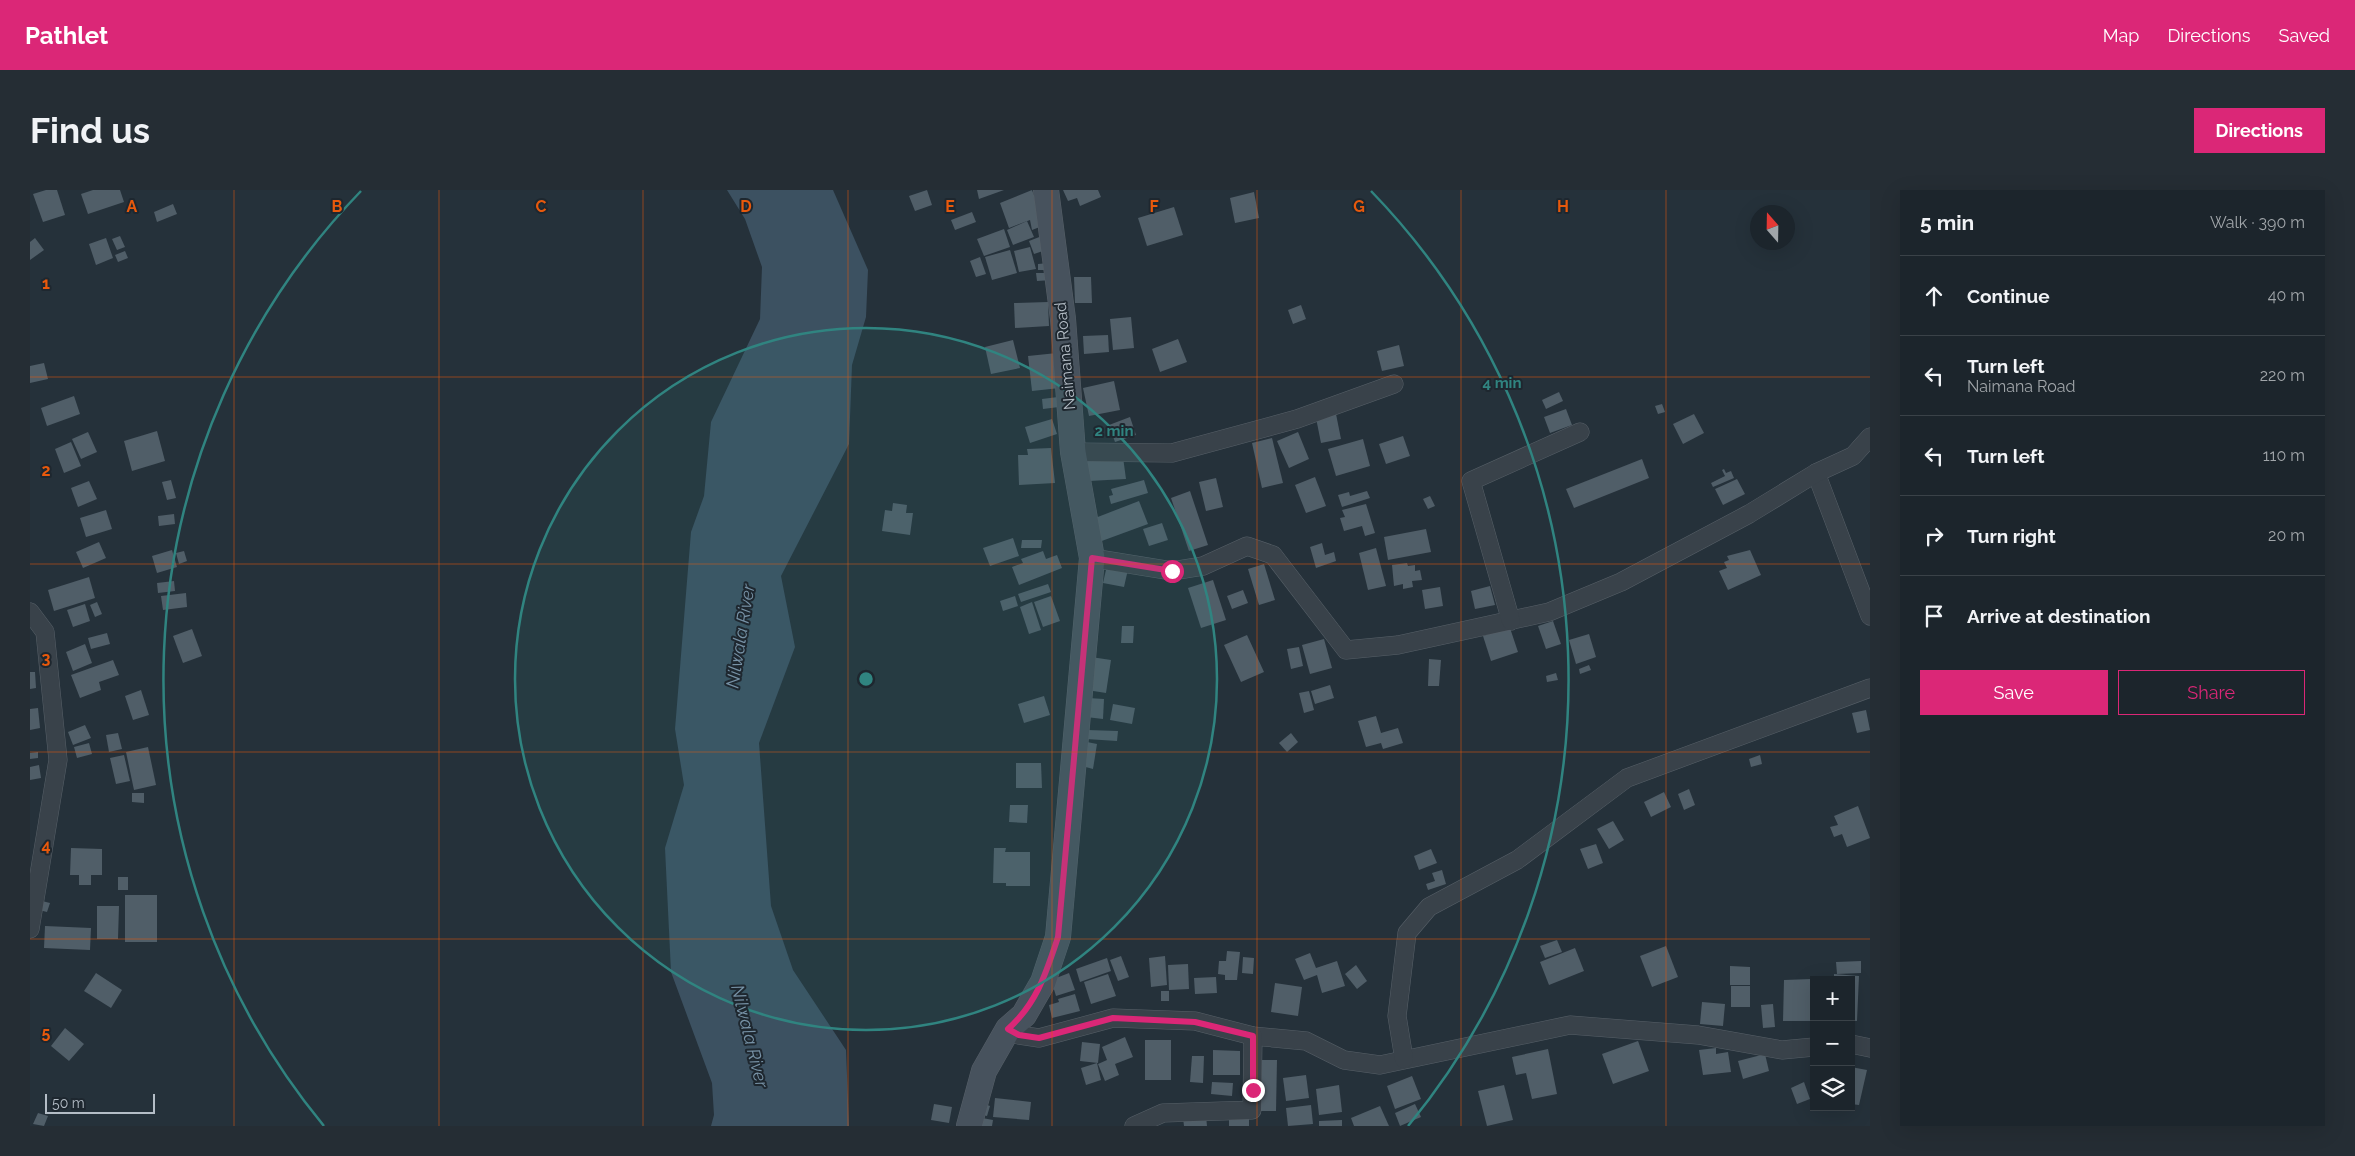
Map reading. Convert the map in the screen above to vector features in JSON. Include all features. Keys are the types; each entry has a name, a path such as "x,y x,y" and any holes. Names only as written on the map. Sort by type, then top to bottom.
{"street":[{"name":"Naimana Road","path":"968,1126 984,1071 1008,1029 1024,1015 1043,982 1058,937 1092,558 1073,452 1063,319 1046,190"},
{"path":"1073,452 1172,453 1297,419 1394,384"},
{"path":"1511,621 1471,481 1580,432"},
{"path":"1092,558 1172,571 1203,566 1247,546 1273,555 1346,650 1398,645 1549,612 1621,582 1749,514 1816,473 1853,456 1870,437"},
{"path":"1816,473 1870,616"},
{"path":"30,612 45,632 58,760 30,929"},
{"path":"1404,1059 1397,1016 1407,933 1429,907 1517,860 1627,778 1870,688"},
{"path":"1008,1029 1019,1035 1039,1038 1113,1018 1195,1022 1253,1036 1306,1041 1344,1060 1380,1065 1570,1025 1698,1035 1782,1050 1810,1047"},
{"path":"1134,1126 1163,1113 1252,1110 1253,1036"},
{"path":"1855,1045 1870,1048"}],"water":[{"name":"Nilwala River","path":"727,190 833,190 868,270 866,317 852,365 849,444 781,576 795,647 759,743 771,906 793,970 846,1050 849,1126 711,1126 714,1115 712,1083 671,972 665,848 684,785 675,729 691,532 704,496 711,422 760,319 762,267 745,219"}],"building":[{"path":"46,190 57,190 65,215 43,222 33,194"},
{"path":"93,190 120,190 124,202 88,214 81,194"},
{"path":"927,190 932,205 915,211 909,196"},
{"path":"977,190 1004,190 979,199"},
{"path":"1032,190 1045,225 1032,230 1030,220 1009,228 1000,203"},
{"path":"1063,190 1098,190 1101,197 1080,206 1077,198 1068,201"},
{"path":"1254,192 1259,218 1235,223 1230,198"},
{"path":"173,204 177,214 157,222 154,212"},
{"path":"1174,207 1183,235 1147,246 1138,218"},
{"path":"972,212 976,222 955,230 951,220"},
{"path":"1027,221 1034,237 1013,245 1007,230"},
{"path":"1004,229 1010,247 984,256 977,239"},
{"path":"1047,234 1052,248 1034,254 1029,241"},
{"path":"120,236 125,247 117,250 112,239"},
{"path":"35,238 44,250 30,260 30,242"},
{"path":"106,238 113,258 96,265 89,244"},
{"path":"1030,247 1036,269 1019,272 1014,251"},
{"path":"1010,250 1017,273 992,280 985,257"},
{"path":"125,251 128,258 118,262 115,255"},
{"path":"980,257 986,274 976,277 970,261"},
{"path":"1049,263 1050,270 1038,270 1038,264"},
{"path":"1036,273 1052,273 1052,280 1037,281"},
{"path":"1074,277 1091,277 1092,303 1075,303"},
{"path":"1048,302 1049,326 1015,328 1014,303"},
{"path":"1301,305 1306,319 1293,324 1288,310"},
{"path":"1131,317 1134,348 1113,350 1110,319"},
{"path":"1108,335 1109,352 1084,354 1083,336"},
{"path":"1178,339 1187,362 1160,372 1152,349"},
{"path":"1013,340 1020,368 991,374 985,347"},
{"path":"1399,345 1404,366 1382,371 1377,351"},
{"path":"1057,353 1060,388 1032,391 1028,356"},
{"path":"44,363 48,379 30,383 30,366"},
{"path":"1114,381 1120,410 1089,416 1083,388"},
{"path":"1559,392 1563,401 1546,409 1542,400"},
{"path":"74,396 80,414 47,426 41,408"},
{"path":"1058,397 1059,407 1043,409 1042,399"},
{"path":"1662,404 1665,412 1658,414 1655,406"},
{"path":"1335,409 1341,439 1321,443 1315,413"},
{"path":"1566,409 1572,425 1550,433 1544,417"},
{"path":"1694,414 1704,433 1683,444 1673,424"},
{"path":"1130,417 1136,435 1115,442 1109,425"},
{"path":"1052,419 1057,434 1030,443 1025,427"},
{"path":"157,431 165,461 132,471 124,441"},
{"path":"88,432 97,452 81,459 72,439"},
{"path":"1298,432 1309,459 1289,468 1277,441"},
{"path":"1403,436 1410,456 1386,464 1379,444"},
{"path":"1272,438 1283,483 1262,488 1252,443"},
{"path":"1363,439 1370,466 1336,476 1328,449"},
{"path":"71,442 81,466 64,473 55,449"},
{"path":"1051,448 1055,483 1019,485 1018,455 1028,455 1027,449"},
{"path":"1123,457 1126,479 1089,481 1086,459"},
{"path":"1642,459 1649,478 1574,508 1566,489"},
{"path":"1724,469 1726,473 1731,471 1734,478 1713,487 1711,483 1725,476 1722,470"},
{"path":"1315,477 1326,506 1306,513 1295,485"},
{"path":"1216,478 1223,507 1206,511 1199,482"},
{"path":"1737,479 1745,494 1723,505 1715,489"},
{"path":"171,480 176,498 167,500 162,482"},
{"path":"1144,480 1148,493 1111,504 1109,496 1113,495 1111,489"},
{"path":"89,481 97,499 78,507 71,488"},
{"path":"1190,491 1208,545 1189,551 1171,498"},
{"path":"1367,491 1370,498 1342,507 1338,495 1349,492 1350,496"},
{"path":"1430,496 1435,506 1428,509 1423,499"},
{"path":"1139,501 1148,524 1099,542 1090,520"},
{"path":"893,503 907,505 906,513 913,513 910,535 882,531 885,510 892,511"},
{"path":"1366,504 1375,533 1365,536 1362,526 1344,531 1340,518 1345,517 1342,510"},
{"path":"106,510 112,529 86,537 80,518"},
{"path":"174,514 175,524 159,526 158,516"},
{"path":"1162,523 1168,540 1149,546 1143,529"},
{"path":"1426,529 1431,552 1388,560 1384,537"},
{"path":"1013,538 1019,556 990,566 983,548"},
{"path":"1022,540 1042,540 1041,548 1021,548"},
{"path":"99,542 106,558 83,568 76,552"},
{"path":"1322,543 1325,555 1334,552 1336,561 1316,568 1310,547"},
{"path":"1376,548 1386,586 1368,590 1359,553"},
{"path":"172,550 177,567 157,573 152,556"},
{"path":"1750,550 1761,575 1728,590 1719,571 1727,568 1724,562 1729,560 1727,556"},
{"path":"184,551 187,561 179,564 176,553"},
{"path":"1043,551 1046,559 1057,555 1062,568 1019,585 1012,567 1023,563 1021,559"},
{"path":"1108,561 1129,565 1124,587 1103,583"},
{"path":"1407,563 1408,566 1415,565 1415,571 1420,570 1422,580 1412,581 1413,587 1403,589 1403,584 1394,586 1392,565"},
{"path":"1264,564 1275,600 1259,605 1248,569"},
{"path":"89,577 95,598 54,611 48,590"},
{"path":"1213,580 1226,620 1201,628 1188,588"},
{"path":"174,581 175,591 158,593 157,583"},
{"path":"1048,584 1051,592 1021,602 1018,594"},
{"path":"1490,586 1495,605 1475,609 1471,591"},
{"path":"1440,587 1443,606 1425,609 1422,590"},
{"path":"1243,590 1248,603 1232,609 1227,596"},
{"path":"186,593 187,607 163,610 161,596"},
{"path":"1015,596 1018,606 1003,611 1000,601"},
{"path":"1051,596 1060,621 1043,627 1034,602"},
{"path":"97,602 102,614 95,617 90,605"},
{"path":"1032,602 1041,630 1029,634 1020,607"},
{"path":"85,604 90,621 73,627 67,610"},
{"path":"1553,621 1561,644 1546,649 1538,626"},
{"path":"1122,626 1134,626 1133,643 1121,643"},
{"path":"1510,628 1518,652 1491,661 1483,636"},
{"path":"192,629 202,656 183,663 173,636"},
{"path":"107,633 110,644 91,649 88,638"},
{"path":"1589,634 1596,657 1576,664 1569,640"},
{"path":"1247,635 1264,672 1241,682 1224,645"},
{"path":"1324,639 1332,668 1310,674 1302,645"},
{"path":"85,644 92,663 73,671 66,652"},
{"path":"1299,647 1303,666 1291,669 1287,649"},
{"path":"1091,657 1111,660 1106,693 1087,690"},
{"path":"1429,659 1441,660 1439,686 1428,686"},
{"path":"113,660 119,675 99,682 101,690 80,698 71,675"},
{"path":"1589,665 1591,670 1580,674 1579,669"},
{"path":"30,672 35,672 36,688 30,689"},
{"path":"1556,673 1558,680 1547,682 1546,676"},
{"path":"1330,685 1334,698 1315,704 1311,691"},
{"path":"141,690 149,715 133,720 125,696"},
{"path":"1309,691 1314,710 1304,713 1299,693"},
{"path":"1044,696 1050,715 1024,723 1018,704"},
{"path":"1088,698 1104,699 1103,719 1086,717"},
{"path":"1113,704 1135,708 1132,724 1110,720"},
{"path":"38,708 40,728 30,730 30,709"},
{"path":"1866,710 1870,730 1857,733 1852,713"},
{"path":"1376,716 1381,733 1398,728 1403,743 1383,749 1381,743 1366,747 1358,721"},
{"path":"85,725 91,738 73,745 68,732"},
{"path":"1087,730 1118,731 1117,741 1086,739"},
{"path":"118,733 122,749 109,752 106,735"},
{"path":"1291,733 1298,742 1287,752 1279,743"},
{"path":"1087,742 1097,744 1093,769 1082,766"},
{"path":"89,743 92,754 77,758 74,747"},
{"path":"148,747 156,785 134,790 126,752"},
{"path":"38,752 38,758 30,759 30,753"},
{"path":"124,755 130,781 116,784 110,758"},
{"path":"1760,755 1762,764 1751,767 1749,759"},
{"path":"1016,763 1041,763 1042,788 1016,788"},
{"path":"39,765 41,778 30,780 30,767"},
{"path":"1689,789 1695,805 1684,810 1678,794"},
{"path":"1664,792 1671,807 1651,817 1644,802"},
{"path":"132,793 144,793 144,803 132,802"},
{"path":"1010,805 1028,805 1027,823 1009,822"},
{"path":"1858,806 1870,838 1847,847 1842,834 1834,837 1830,827 1838,825 1834,816"},
{"path":"1613,821 1624,840 1609,849 1597,829"},
{"path":"1596,844 1603,863 1588,869 1580,849"},
{"path":"71,848 102,849 102,875 91,875 91,885 79,885 79,875 70,875"},
{"path":"994,848 1006,848 1005,852 1030,852 1030,886 1006,886 1006,883 993,883"},
{"path":"1431,849 1437,863 1419,870 1414,856"},
{"path":"1442,870 1446,884 1428,890 1426,884 1435,881 1432,873"},
{"path":"118,877 128,877 128,890 118,890"},
{"path":"125,895 157,895 157,942 125,942"},
{"path":"42,901 50,903 47,912 39,910"},
{"path":"97,906 119,906 118,939 97,939"},
{"path":"45,926 91,928 90,950 44,948"},
{"path":"1557,940 1562,952 1545,958 1540,946"},
{"path":"1666,946 1678,977 1652,987 1640,956"},
{"path":"1575,948 1584,971 1549,985 1540,962"},
{"path":"1227,951 1240,952 1237,980 1225,980 1225,975 1218,974 1219,961 1226,961"},
{"path":"1310,953 1316,968 1337,961 1345,986 1322,993 1317,975 1304,980 1295,959"},
{"path":"1121,956 1129,977 1118,981 1110,960"},
{"path":"1165,956 1167,985 1151,987 1149,958"},
{"path":"1243,957 1254,958 1253,974 1242,973"},
{"path":"1107,958 1111,971 1080,982 1076,969"},
{"path":"1861,961 1861,973 1837,974 1836,962"},
{"path":"1188,964 1189,989 1169,990 1168,965"},
{"path":"1356,965 1367,981 1357,989 1345,974"},
{"path":"1730,966 1750,967 1750,985 1730,985"},
{"path":"96,973 122,990 111,1008 84,991"},
{"path":"1069,973 1075,990 1056,996 1051,980"},
{"path":"1108,974 1116,996 1091,1004 1084,982"},
{"path":"1834,974 1859,976 1857,1021 1855,1021 1855,976 1834,976"},
{"path":"1216,977 1217,993 1195,994 1194,978"},
{"path":"1810,979 1810,1021 1783,1021 1784,980"},
{"path":"1275,983 1302,987 1298,1016 1271,1012"},
{"path":"1731,986 1750,986 1750,1007 1731,1007"},
{"path":"1161,991 1169,991 1169,1001 1161,1001"},
{"path":"1075,994 1080,1011 1052,1018 1049,1005 1059,1002 1058,999"},
{"path":"1702,1002 1725,1004 1723,1026 1700,1024"},
{"path":"1773,1004 1775,1027 1763,1028 1761,1005"},
{"path":"65,1028 84,1044 69,1061 51,1046"},
{"path":"1125,1037 1133,1057 1115,1064 1119,1075 1105,1081 1098,1064 1107,1060 1102,1047"},
{"path":"1145,1040 1171,1040 1171,1080 1145,1080"},
{"path":"1638,1041 1649,1071 1613,1084 1602,1054"},
{"path":"1082,1042 1100,1044 1098,1063 1080,1061"},
{"path":"1716,1048 1716,1054 1728,1052 1731,1072 1703,1075 1699,1050"},
{"path":"1548,1049 1557,1094 1532,1099 1526,1073 1516,1075 1512,1057"},
{"path":"1213,1050 1240,1051 1240,1075 1213,1075"},
{"path":"1765,1054 1769,1071 1743,1079 1738,1061"},
{"path":"1192,1056 1204,1056 1203,1083 1190,1082"},
{"path":"1260,1060 1277,1060 1276,1111 1260,1111"},
{"path":"1097,1063 1101,1080 1086,1085 1081,1068"},
{"path":"1855,1068 1867,1070 1859,1105 1855,1104"},
{"path":"1306,1075 1309,1098 1286,1101 1283,1078"},
{"path":"1412,1076 1421,1099 1395,1109 1387,1086"},
{"path":"1212,1082 1233,1083 1232,1096 1211,1094"},
{"path":"1804,1082 1810,1099 1797,1104 1791,1088"},
{"path":"1339,1085 1342,1112 1319,1115 1316,1089"},
{"path":"1504,1085 1513,1120 1487,1126 1478,1091"},
{"path":"995,1098 1031,1102 1029,1120 993,1117"},
{"path":"982,1103 990,1106 987,1116 979,1114"},
{"path":"934,1104 952,1107 949,1123 931,1120"},
{"path":"1415,1104 1421,1117 1400,1126 1395,1113"},
{"path":"1311,1105 1313,1124 1288,1126 1286,1108"},
{"path":"1380,1106 1389,1126 1354,1126 1351,1118"},
{"path":"38,1113 48,1116 44,1126 33,1124"},
{"path":"1206,1116 1207,1126 1184,1126 1183,1118"},
{"path":"977,1117 993,1120 992,1126 975,1126"},
{"path":"1229,1118 1249,1118 1249,1126 1229,1126"},
{"path":"1342,1120 1342,1126 1319,1126 1319,1121"}],"route":[{"path":"1172,571 1092,558 1058,937 1043,982 1024,1015 1008,1029 1019,1035 1039,1038 1113,1018 1195,1022 1253,1036 1253,1090"}]}
